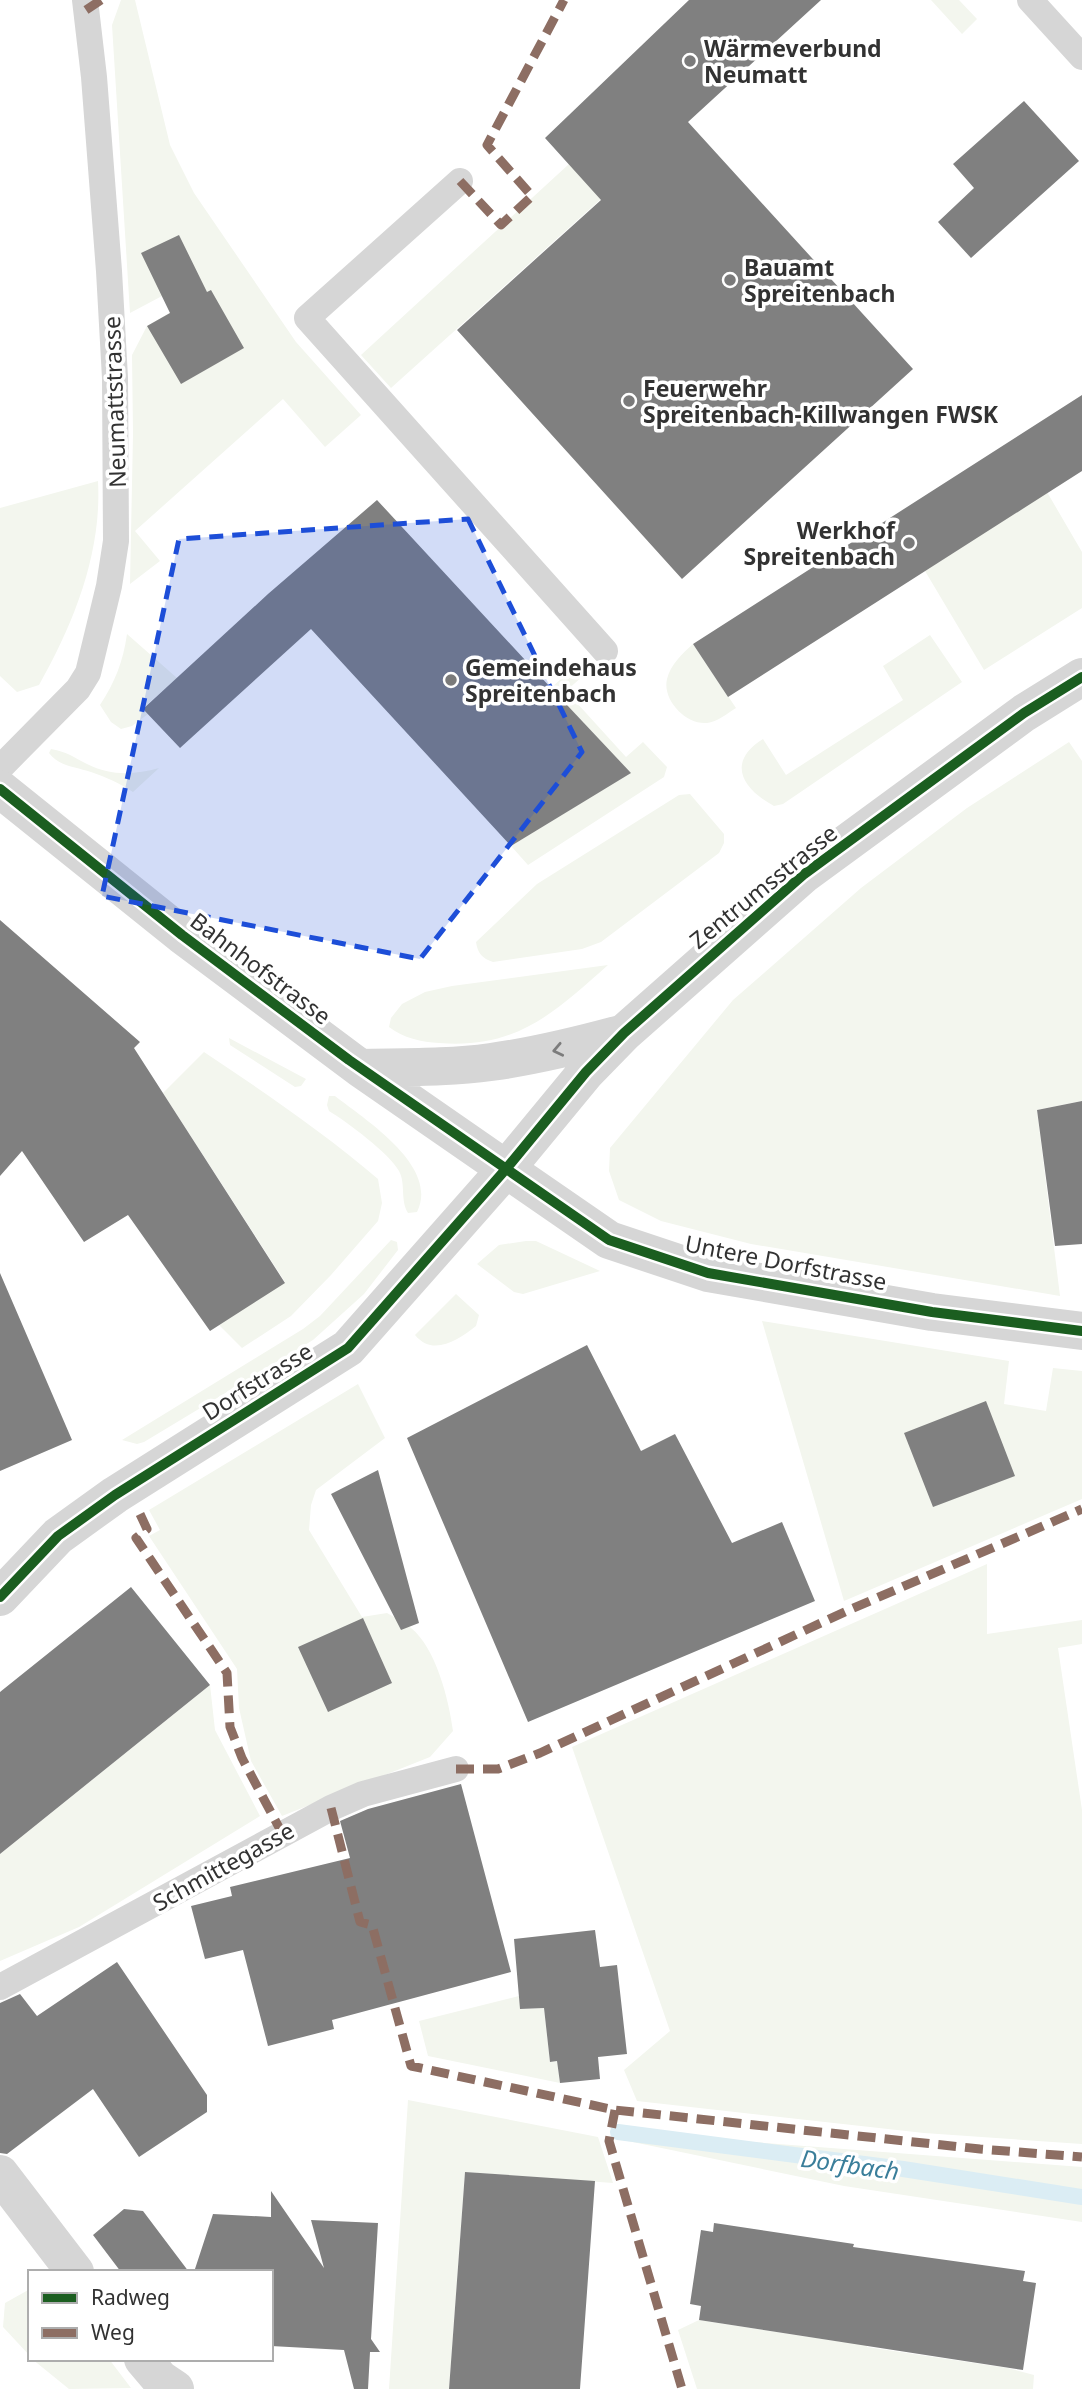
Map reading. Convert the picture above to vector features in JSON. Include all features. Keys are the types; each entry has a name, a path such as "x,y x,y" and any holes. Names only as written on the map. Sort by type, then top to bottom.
{"street":[{"name":"Zentrumsstrasse","path":"506,1168 586,1072 624,1033 803,876 1024,713 1082,677"},
{"name":"Bahnhofstrasse","path":"0,789 182,935 360,1068 506,1168"},
{"name":"Zentrumsstrasse","path":"360,1068 489,1063 558,1050 624,1033"},
{"name":"Untere Dorfstrasse","path":"506,1168 609,1240 708,1273 932,1312 1082,1331"},
{"name":"Dorfstrasse","path":"0,1597 67,1529 348,1349 506,1168"},
{"path":"0,2174 73,2270"}],"lane":[{"name":"Neumattstrasse","path":"0,768 78,689 88,673 109,586 116,541 115,391 109,271 94,77 85,0"},
{"path":"1034,2 1079,43"},
{"path":"460,181 307,318 605,651"},
{"name":"Schmittegasse","path":"0,1987 331,1808 363,1794 456,1769"}],"highlighted area":[{"path":"468,519 582,752 420,959 102,896 179,539"}],"shaded area":[{"path":"121,0 135,0 170,145 194,193 296,342 361,415 325,447 283,399 135,531 160,561 130,584 132,355 147,326 171,312 162,296 130,313 112,25"},
{"path":"931,0 959,0 977,19 962,34"},
{"path":"569,164 601,199 391,388 361,355"},
{"path":"98,481 95,535 83,587 74,612 39,685 17,692 0,676 0,508"},
{"path":"1047,492 1082,552 1082,608 984,670 925,571"},
{"path":"127,634 177,678 143,708 148,714 132,726 121,729 111,722 100,705 118,671"},
{"path":"930,635 962,682 783,804 774,806 754,792 743,775 742,766 752,748 763,739 786,775 903,700 883,666"},
{"path":"693,644 736,708 707,723 691,720 677,710 666,687 671,669"},
{"path":"574,667 583,676 566,691 626,757 643,742 667,767 664,777 528,865 511,846 630,773 551,688"},
{"path":"1069,742 1082,761 1082,1101 1037,1110 1060,1296 751,1244 661,1221 619,1200 609,1171 610,1148 733,1000 861,888 967,808"},
{"path":"51,749 66,753 96,768 114,772 132,773 159,768 133,792 102,776 62,763 49,753"},
{"path":"690,794 724,834 724,843 719,853 601,942 582,949 493,962 481,955 476,942 537,884 679,795"},
{"path":"608,965 551,1012 513,1034 466,1043 433,1042 406,1037 389,1027 391,1018 402,1004 425,992"},
{"path":"229,1038 306,1079 301,1086 295,1087 230,1045"},
{"path":"204,1052 315,1129 378,1179 382,1203 378,1221 331,1275 291,1316 242,1348 219,1325 285,1282 163,1093"},
{"path":"329,1096 335,1096 380,1131 409,1161 418,1178 421,1195 417,1212 408,1213 401,1176 394,1164 367,1138 329,1111"},
{"path":"391,1240 397,1242 398,1250 364,1294 313,1340 144,1442 137,1444 122,1440 303,1329 320,1316"},
{"path":"536,1241 600,1271 523,1294 514,1292 477,1264 499,1245"},
{"path":"456,1294 479,1315 476,1326 446,1344 437,1346 422,1342 415,1335"},
{"path":"762,1321 1009,1361 1004,1404 1046,1411 1053,1368 1082,1371 1082,1499 844,1601"},
{"path":"358,1384 385,1438 316,1490 311,1505 309,1530 362,1617 387,1613 408,1626 428,1648 440,1675 453,1731 430,1757 282,1816 251,1761 239,1708 237,1669 149,1536 160,1530 149,1510"},
{"path":"987,1564 987,1634 1082,1620 1082,1644 1058,1648 1082,1810 1082,2144 924,2133 637,2101 624,2070 670,2031 572,1747"},
{"path":"210,1685 215,1730 260,1816 79,1927 0,1961 0,1854"},
{"path":"519,1996 521,2009 544,2008 550,2062 557,2061 560,2083 428,2056 419,2021"},
{"path":"408,2100 598,2137 613,2183 465,2172 449,2389 389,2389"},
{"path":"626,2126 713,2139 1082,2167 1082,2222 844,2186 623,2140"},
{"path":"28,2290 28,2354 3,2327 5,2303"},
{"path":"699,2320 842,2342 867,2336 867,2347 1008,2368 1034,2375 1033,2389 697,2389 678,2330"},
{"path":"34,2361 111,2361 131,2388 69,2389"}],"building":[{"path":"689,0 821,0 688,122 913,369 682,579 457,330 601,200 545,138"},
{"path":"1024,101 1079,161 971,258 938,222 974,188 953,164"},
{"path":"179,235 207,292 211,290 244,348 181,384 147,326 170,313 141,253"},
{"name":"Werkhof Spreitenbach","path":"1082,395 1082,471 728,697 693,644"},
{"name":"Gemeindehaus Spreitenbach","path":"377,500 631,773 511,846 311,629 180,748 143,709 268,594"},
{"path":"0,920 140,1042 134,1048 285,1283 210,1331 128,1215 84,1242 22,1151 0,1176"},
{"path":"1082,1101 1082,1244 1055,1246 1037,1110"},
{"path":"0,1273 72,1440 0,1471"},
{"path":"587,1345 641,1451 675,1434 732,1543 782,1522 815,1601 528,1722 407,1438"},
{"path":"986,1401 1015,1476 933,1507 904,1433"},
{"path":"378,1470 419,1623 401,1630 331,1494"},
{"path":"131,1587 210,1685 0,1854 0,1692"},
{"path":"363,1618 392,1683 328,1712 298,1647"},
{"path":"461,1784 511,1972 332,2020 334,2029 268,2046 243,1950 205,1959 191,1906 232,1896 230,1887 350,1858 340,1821 368,1809"},
{"path":"595,1930 600,1967 617,1965 627,2054 598,2057 600,2079 560,2083 557,2061 550,2062 544,2008 520,2009 514,1939"},
{"path":"117,1962 207,2095 207,2112 139,2157 93,2089 7,2154 0,2153 0,2003 20,1994 37,2016"},
{"path":"465,2172 595,2181 580,2389 449,2389"},
{"path":"271,2191 324,2268 311,2220 378,2223 371,2339 380,2352 370,2352 368,2389 354,2389 344,2350 273,2346 273,2270 195,2270 213,2214 271,2217"},
{"path":"124,2209 143,2211 187,2270 119,2270 93,2235"},
{"path":"714,2223 854,2244 853,2247 1025,2271 1023,2281 1036,2283 1023,2370 699,2320 701,2306 690,2304 701,2230 713,2232"}],"waterway":[{"name":"Dorfbach","path":"618,2132 903,2169 1082,2197"}],"marked path":[{"path":"86,10 101,0"},
{"path":"460,181 501,225 532,196 487,145 564,0"},
{"path":"456,1769 498,1769 540,1753 849,1610 1082,1509"},
{"path":"140,1514 147,1529 136,1538 227,1673 230,1727 242,1758 283,1835"},
{"path":"331,1808 360,1922 372,1925 411,2066 615,2110 980,2149 1082,2157"},
{"path":"615,2110 609,2141 682,2389"}],"cycle path":[{"path":"0,1597 58,1536 115,1495 348,1348 506,1169 586,1072 624,1033 803,875 1024,713 1082,677"},
{"path":"0,789 182,935 349,1060 609,1240 708,1273 932,1312 1082,1331"}],"place":[{"name":"Wärmeverbund Neumatt","path":"690,61"},
{"name":"Bauamt Spreitenbach","path":"730,280"},
{"name":"Feuerwehr Spreitenbach-Killwangen FWSK","path":"629,401"},
{"name":"Werkhof Spreitenbach","path":"909,543"},
{"name":"Gemeindehaus Spreitenbach","path":"451,680"}]}
